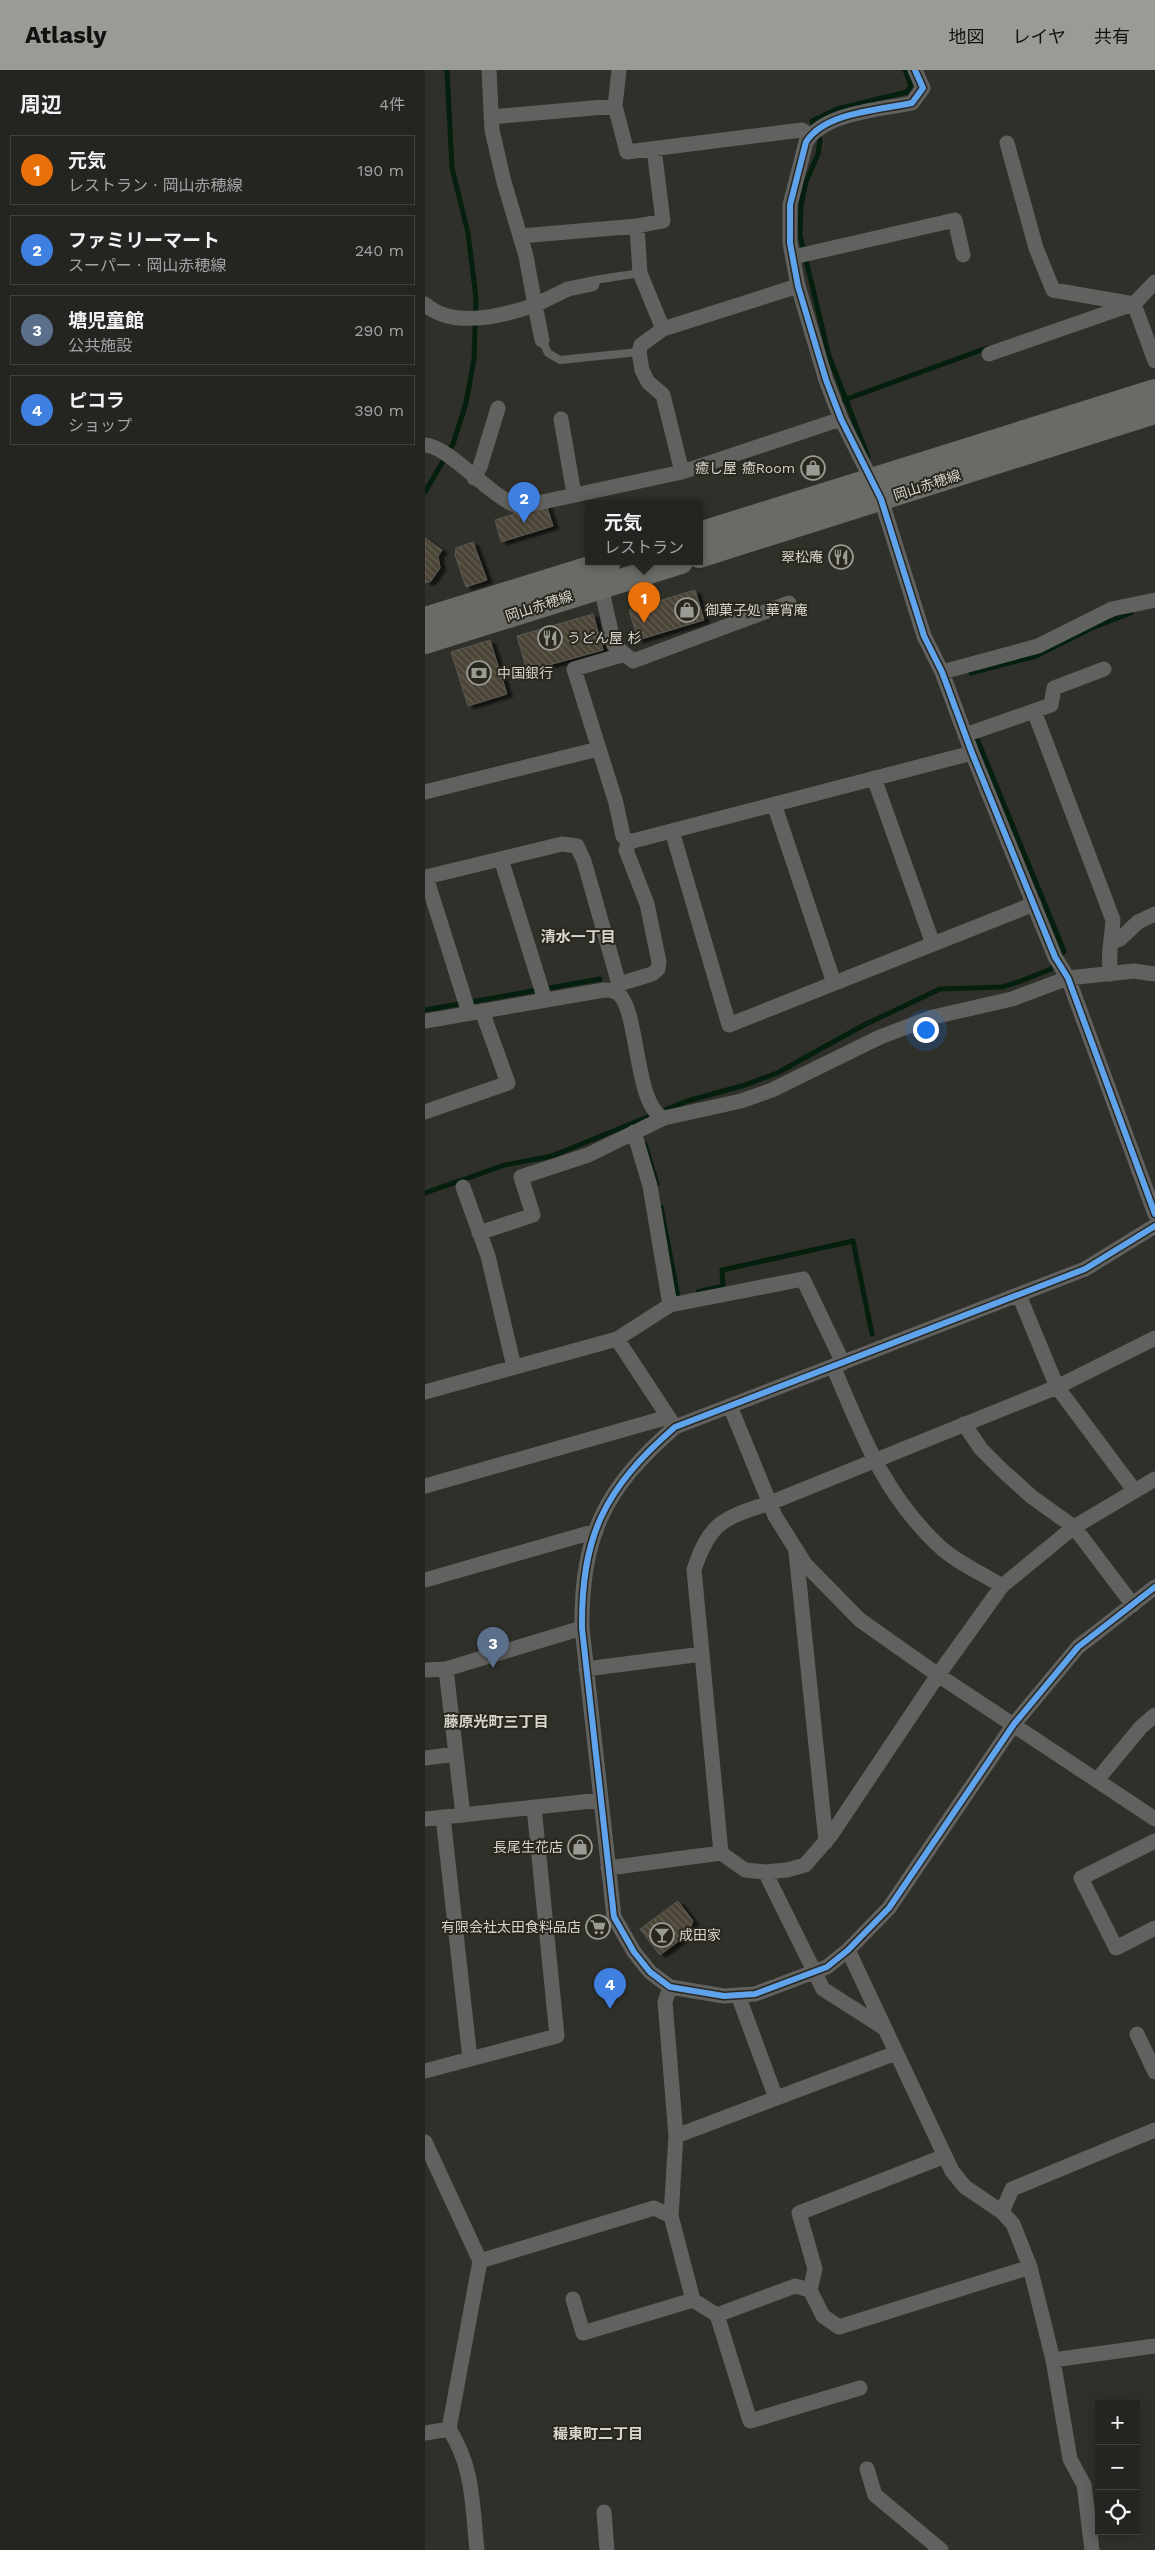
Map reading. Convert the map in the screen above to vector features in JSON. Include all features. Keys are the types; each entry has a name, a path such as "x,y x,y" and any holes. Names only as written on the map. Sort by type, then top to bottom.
{"main road":[{"name":"岡山赤穂線","path":"703,555 876,490 1155,391"},
{"name":"岡山赤穂線","path":"703,533 876,490 1155,412"},
{"name":"岡山赤穂線","path":"425,619 596,565"},
{"name":"岡山赤穂線","path":"425,642 671,565"}],"street":[{"path":"489,70 492,130 503,182 521,236 542,340"},
{"path":"619,70 615,106 627,152 803,130 814,132"},
{"path":"915,70 923,88 912,103 837,119 814,132 806,142 790,205 790,243 801,255 799,286 826,380 841,419 876,490 924,636 943,672 965,735 1061,968 1155,1214"},
{"path":"491,118 615,106"},
{"path":"1007,143 1036,248 1053,290 1134,304"},
{"path":"521,236 637,226 663,220 654,149"},
{"path":"801,255 955,220 963,255"},
{"path":"637,226 640,273 663,329"},
{"path":"989,354 1134,304 1155,282"},
{"path":"425,304 435,314 476,317 511,313 535,305 568,289 592,284"},
{"path":"682,472 663,395 648,382 642,370 639,352 641,345 663,329 799,286"},
{"path":"1134,304 1155,361"},
{"path":"474,478 480,467 498,408"},
{"path":"561,419 574,494"},
{"path":"425,445 432,446 448,455 474,478 505,501 519,507 574,494 594,497 682,472 841,419"},
{"path":"601,587 615,645 633,661 789,603"},
{"path":"943,672 1037,646 1112,609 1155,600"},
{"path":"625,654 574,668 616,803 623,836 629,842"},
{"path":"965,735 1051,705 1054,688 1104,669"},
{"path":"1034,711 1113,920 1112,942 1108,959 1111,974"},
{"path":"425,792 598,749"},
{"path":"629,842 972,752"},
{"path":"874,778 933,944"},
{"path":"774,804 834,983"},
{"path":"672,831 729,1025 1034,904"},
{"path":"425,1021 471,1008 543,993 617,988 652,974 658,968 659,962 647,904 626,850 629,842"},
{"path":"425,1112 508,1083 471,1008 426,877 563,844 577,846 584,861 617,988 630,1023 658,1114"},
{"path":"501,859 543,993"},
{"path":"1112,942 1120,939 1138,922 1155,914"},
{"path":"479,1234 533,1215 521,1177 588,1155 638,1130 658,1114 741,1100 771,1090 880,1037 933,1017 1013,999 1061,968 1111,974 1135,971 1155,974"},
{"path":"638,1130 650,1186 670,1305"},
{"path":"463,1187 488,1256 514,1367"},
{"path":"425,1486 730,1406 1085,1269 1155,1226"},
{"path":"425,1392 617,1339 670,1305 803,1279 838,1364 873,1461 899,1503 939,1546 1002,1586"},
{"path":"1019,1295 1057,1387 1134,1490"},
{"path":"721,1853 694,1570 703,1544 717,1526 735,1515 770,1503 1057,1387 1155,1338"},
{"path":"617,1339 671,1422"},
{"path":"730,1406 775,1516 805,1564 860,1620 938,1675 1155,1819"},
{"path":"671,1422 652,1447 621,1481 588,1551 581,1589 581,1628 614,1917 634,1952 651,1972 670,1987 724,1996 755,1994 827,1967 848,1950 889,1908 1014,1724 1079,1648 1155,1587"},
{"path":"964,1424 981,1449 1002,1470 1032,1497 1073,1527 1133,1604"},
{"path":"607,1868 721,1853 745,1870 765,1872 787,1870 805,1865 825,1842 938,1675 1002,1586 1073,1527 1155,1479"},
{"path":"425,1580 596,1531"},
{"path":"796,1550 825,1842"},
{"path":"425,1670 446,1669 581,1628"},
{"path":"586,1669 702,1654"},
{"path":"446,1669 463,1815"},
{"path":"1097,1780 1141,1727 1155,1715"},
{"path":"425,1758 456,1754"},
{"path":"425,1819 601,1800"},
{"path":"425,2071 557,2036 534,1807"},
{"path":"443,1817 470,2059"},
{"path":"1155,1841 1081,1878 1116,1948 1155,1928"},
{"path":"765,1872 823,1989 885,2029"},
{"path":"848,1950 952,2171 965,2187 1002,2212 1013,2224 1030,2267 1053,2360 1070,2459 1084,2485 1092,2550"},
{"path":"670,1987 665,2002 676,2136 671,2216 693,2300 717,2315 750,2420 859,2388"},
{"path":"738,1995 776,2098"},
{"path":"1137,2034 1155,2072"},
{"path":"676,2136 897,2053"},
{"path":"1002,2212 1012,2189 1155,2130"},
{"path":"425,2142 480,2261 449,2429 461,2448 468,2469 477,2550"},
{"path":"945,2156 799,2213 815,2269 810,2290 823,2316 839,2327 1030,2267"},
{"path":"480,2261 654,2208 671,2216"},
{"path":"717,2315 795,2286 810,2290"},
{"path":"573,2299 583,2333 693,2300"},
{"path":"1053,2360 1155,2346"},
{"path":"425,2434 449,2429"},
{"path":"867,2469 875,2495 941,2550"},
{"path":"604,2512 607,2550"}],"lane":[{"path":"592,284 595,280 640,273"},
{"path":"542,340 549,353 560,360 639,352"}],"building":[{"path":"546,504 553,526 501,542 495,520"},
{"path":"425,538 442,550 438,556 440,568 431,581 425,583"},
{"path":"473,542 487,580 466,587 455,555 456,548"},
{"path":"695,590 704,620 638,640 629,610"},
{"path":"593,614 603,650 527,671 517,636"},
{"name":"中国銀行","path":"490,640 507,694 468,706 451,652"},
{"path":"678,1901 693,1921 688,1934 660,1955 640,1929"}],"waterway":[{"path":"425,492 453,444 466,403 474,359 476,298 468,233 452,168 447,70"},
{"path":"868,457 829,356 800,235 801,205 806,182 818,154 820,140 812,121 837,109 907,92 911,85 905,70"},
{"path":"844,400 987,348"},
{"path":"971,673 1036,656 1094,627 1131,613"},
{"path":"425,1193 505,1165 552,1156 687,1101 745,1085 777,1073 864,1025 940,989 1002,987 1051,969 1064,951 977,739"},
{"path":"425,1010 600,979"},
{"path":"645,1144 657,1184"},
{"path":"661,1207 678,1297 676,1298"},
{"path":"698,1292 723,1286 722,1270 853,1241 872,1334"}],"cycle path":[{"path":"915,70 923,88 912,103 839,118 826,124 806,142 790,205 790,243 798,286 826,380 841,419 881,499 924,636 942,672 972,753 1055,957 1068,978 1155,1214"},
{"path":"1155,1226 1085,1269 675,1427 651,1449 631,1471 615,1493 602,1516 586,1566 582,1628 614,1917 634,1952 650,1972 670,1987 724,1996 755,1994 827,1967 848,1950 889,1908 1014,1724 1078,1647 1155,1587"}],"place":[{"name":"癒し屋 癒Room","path":"813,468"},
{"name":"ファミリーマート","path":"524,523"},
{"name":"翠松庵","path":"841,557"},
{"name":"御菓子処 華宵庵","path":"687,610"},
{"name":"元気","path":"644,623"},
{"name":"うどん屋 杉","path":"550,638"},
{"name":"中国銀行","path":"479,673"},
{"name":"塘児童館","path":"493,1668"},
{"name":"長尾生花店","path":"580,1847"},
{"name":"有限会社太田食料品店","path":"598,1927"},
{"name":"成田家","path":"662,1935"},
{"name":"ピコラ","path":"610,2009"}],"district":[{"name":"清水一丁目","path":"578,937"},
{"name":"藤原光町三丁目","path":"496,1722"},
{"name":"穝東町二丁目","path":"598,2434"}]}
